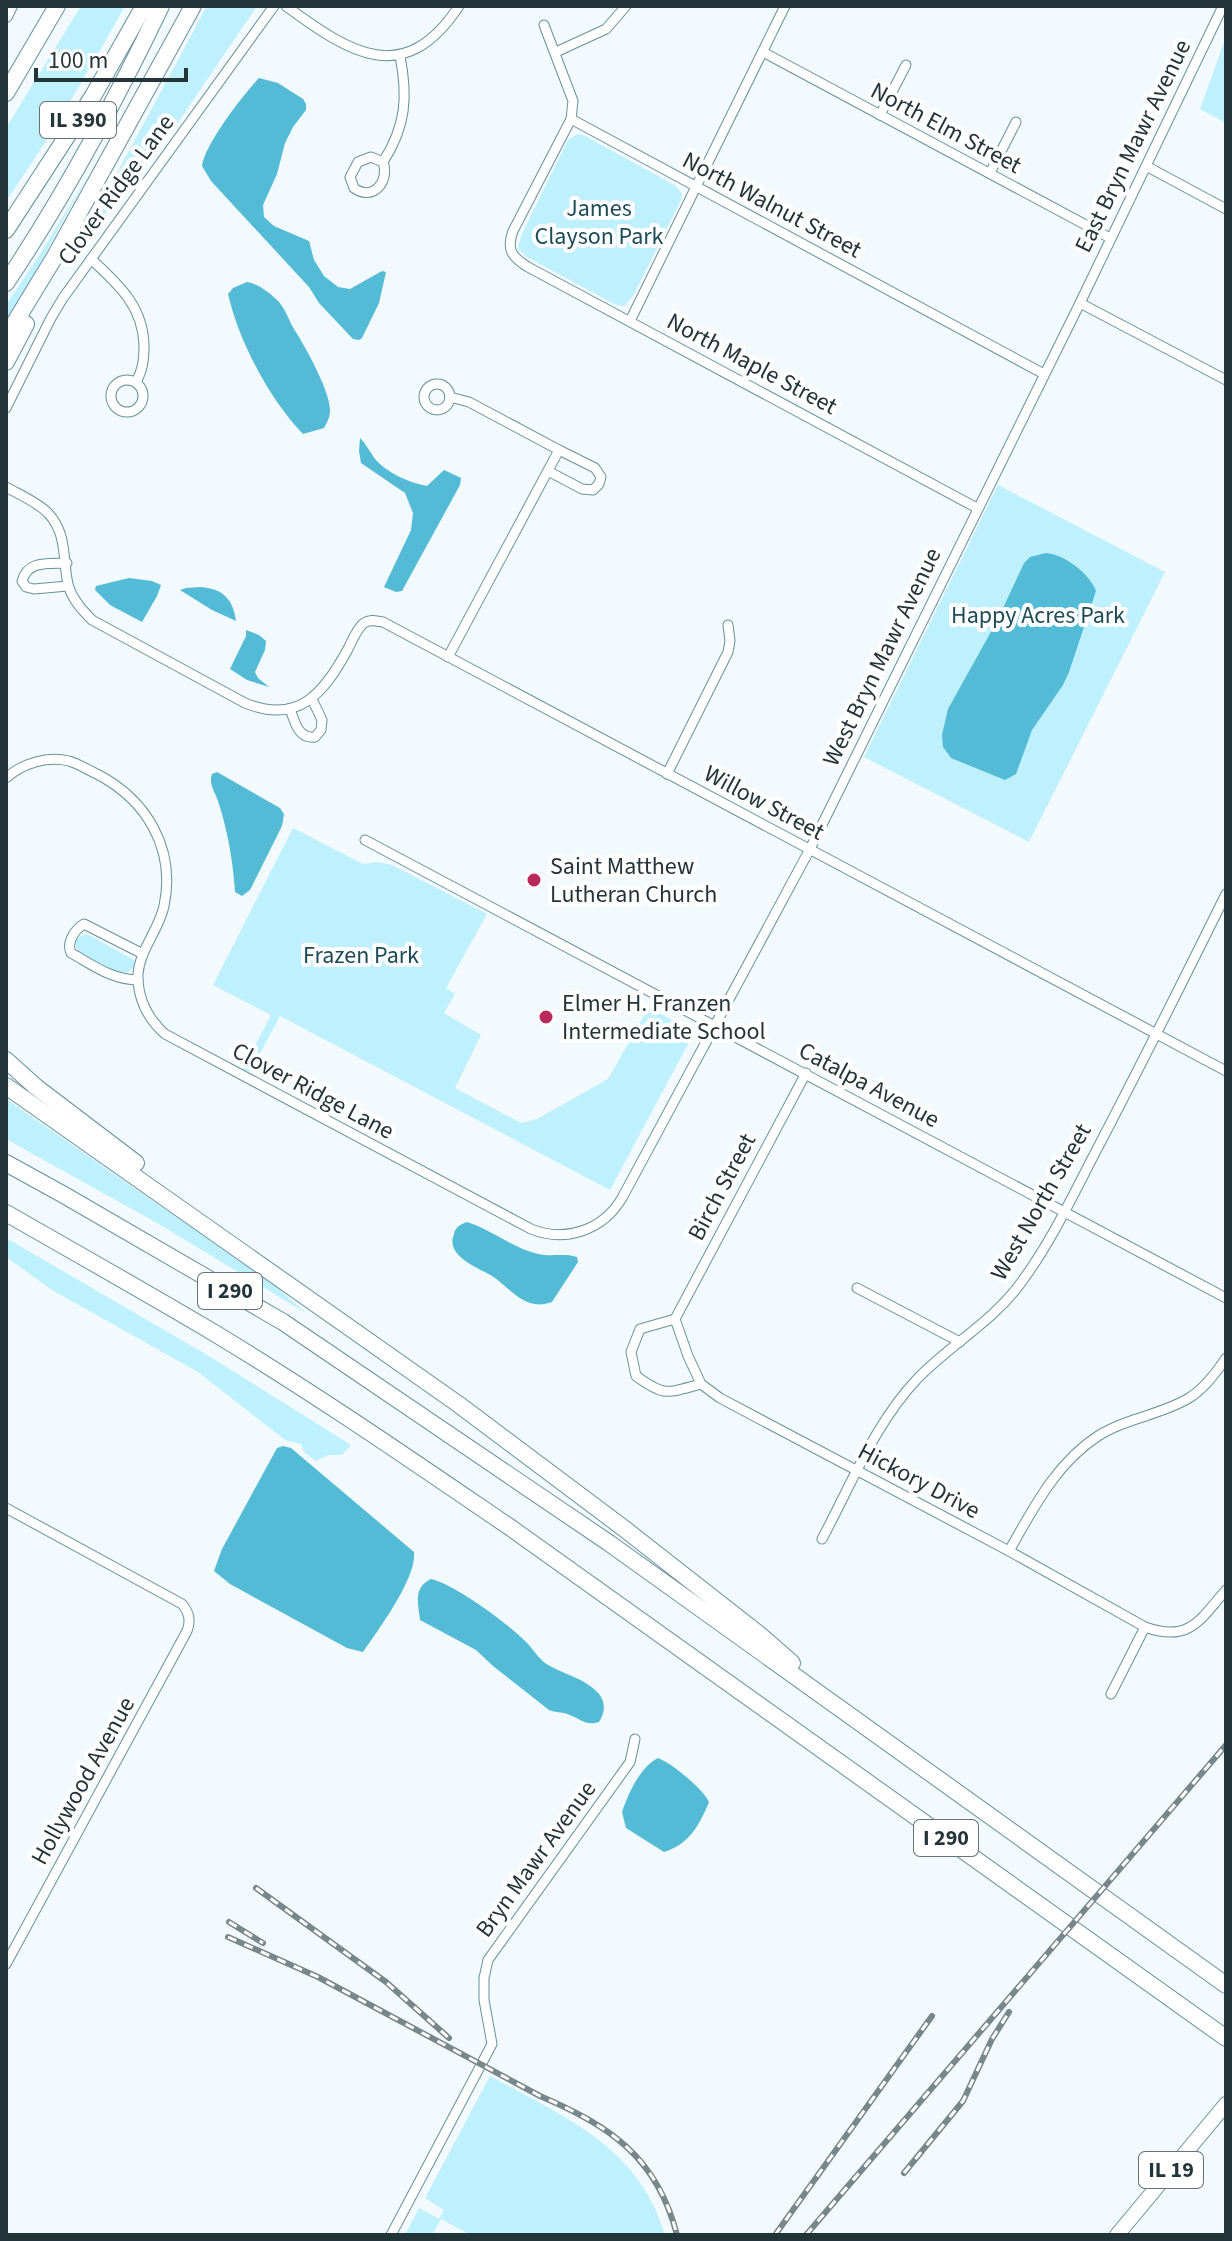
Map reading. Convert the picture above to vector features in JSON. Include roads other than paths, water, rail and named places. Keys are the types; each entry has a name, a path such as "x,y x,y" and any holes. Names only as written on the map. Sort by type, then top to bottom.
{"highway":[{"name":"IL 390","path":"6,93 57,6"},
{"name":"IL 390","path":"6,230 93,96 144,6"},
{"path":"6,283 117,98 161,6"},
{"path":"6,337 54,258 193,6"},
{"path":"6,362 38,300 54,258"},
{"path":"6,1060 36,1087 210,1219 238,1249"},
{"path":"6,1086 458,1404 566,1484 760,1635 863,1724"},
{"name":"I 290","path":"6,1163 283,1322 609,1543 1226,1985"},
{"name":"I 290","path":"6,1215 217,1335 422,1467 1226,2039"}],"main road":[{"name":"IL 19","path":"1117,2235 1226,2104"}],"street":[{"path":"6,16 11,6"},
{"name":"Clover Ridge Lane","path":"6,408 51,318 274,6"},
{"path":"286,6 352,49 374,55 400,56 431,40 459,6"},
{"path":"556,52 606,29 626,6"},
{"path":"630,321 785,6"},
{"name":"East Bryn Mawr Avenue","path":"1080,303 1223,6"},
{"path":"544,25 574,102 571,119"},
{"name":"North Elm Street","path":"763,52 1110,238"},
{"path":"383,162 396,138 404,109 405,86 400,56"},
{"path":"880,115 906,65"},
{"name":"North Walnut Street","path":"571,119 1044,374"},
{"name":"North Maple Street","path":"571,119 513,231 509,243 510,252 515,258 977,508"},
{"path":"990,173 1016,122"},
{"path":"1146,166 1226,209"},
{"path":"91,259 121,287 140,316 144,352 142,371 136,382"},
{"path":"1080,303 1226,380"},
{"name":"West Bryn Mawr Avenue","path":"715,1026 810,849 1080,303"},
{"path":"450,397 469,402 596,469 601,477 600,483 593,490 585,490 548,471"},
{"path":"448,657 559,450"},
{"path":"6,487 37,504 52,518 62,537 68,586 85,614 105,629 245,703 261,709 290,709 301,734 307,737 315,737 321,730 322,720 312,699"},
{"path":"67,563 32,565 24,571 22,581 26,587 34,589 68,586"},
{"name":"Willow Street","path":"290,709 312,699 327,685 359,629 369,621 383,622 1226,1071"},
{"path":"667,774 728,652 728,625"},
{"name":"Clover Ridge Lane","path":"6,778 19,768 37,762 50,759 69,761 114,784 143,809 159,836 167,871 163,910 143,954 138,980 148,1014 157,1027 168,1036 526,1226 550,1234 570,1234 600,1223 617,1206 715,1026"},
{"name":"Catalpa Avenue","path":"365,840 1226,1298"},
{"name":"West North Street","path":"822,1539 872,1443 901,1399 918,1378 1020,1284 1064,1211 1226,894"},
{"path":"138,980 113,977 71,953 69,948 78,927 84,924 143,954"},
{"name":"Birch Street","path":"675,1319 806,1073"},
{"path":"857,1288 960,1342"},
{"path":"675,1319 701,1384 670,1393 656,1391 636,1376 631,1352 640,1329 675,1319"},
{"path":"1009,1551 1043,1491 1073,1457 1098,1436 1124,1423 1187,1400 1202,1389 1226,1358"},
{"name":"Hickory Drive","path":"701,1384 720,1398 1145,1627"},
{"name":"Hollywood Avenue","path":"6,1508 173,1598 182,1604 188,1615 187,1631 6,1964"},
{"path":"1111,1694 1145,1627 1166,1632 1188,1629 1197,1624 1226,1590"},
{"name":"Bryn Mawr Avenue","path":"391,2235 489,2053 492,2044 484,2000 488,1960 630,1762 635,1739"}],"water":[{"path":"259,78 278,83 306,104 306,110 285,143 277,174 263,205 264,217 274,226 309,241 314,260 324,276 338,287 350,289 382,271 386,272 379,303 359,340 353,339 319,303 309,287 211,181 202,166 217,133"},
{"path":"247,282 264,289 279,302 310,357 329,402 330,410 324,428 303,434 279,405 257,369 228,294 233,288"},
{"path":"360,438 380,464 406,480 427,486 444,470 461,478 402,591 384,587 411,530 413,513 405,493 361,463"},
{"path":"1046,553 1076,566 1096,591 1063,685 1032,730 1016,774 1005,780 951,758 943,747 942,735 948,709 997,621 1024,563 1030,557"},
{"path":"129,578 161,585 142,622 110,605 95,590 96,586"},
{"path":"201,587 226,596 236,621 180,590"},
{"path":"246,630 266,641 255,672 269,687 247,680 230,669"},
{"path":"217,772 280,808 284,814 282,826 250,890 242,896 235,892 227,836 212,785 212,774"},
{"path":"467,1222 529,1251 577,1257 578,1262 552,1302 533,1304 458,1255 452,1242 454,1234 457,1227"},
{"path":"277,1448 291,1448 414,1552 403,1589 363,1652 347,1648 230,1584 214,1571 222,1549"},
{"path":"431,1579 453,1588 493,1615 524,1640 545,1663 594,1689 604,1704 599,1722 585,1722 569,1714 549,1710 476,1650 420,1620 419,1591"},
{"path":"658,1758 687,1777 709,1802 692,1833 673,1849 664,1852 626,1828 622,1812 640,1774"}],"railway":[{"path":"806,2235 1226,1745"},
{"path":"256,1888 386,1982 449,2038"},
{"path":"229,1922 263,1943"},
{"path":"228,1937 318,1977 588,2119 627,2148 643,2165 657,2185 677,2235"},
{"path":"904,2173 963,2101 992,2039 1009,2012"},
{"path":"775,2235 932,2016"}],"place":[{"name":"Saint Matthew Lutheran Church","path":"534,880"},
{"name":"Elmer H. Franzen Intermediate School","path":"546,1017"}],"park label":[{"name":"James Clayson Park","path":"599,222"},
{"name":"Happy Acres Park","path":"1038,615"},
{"name":"Frazen Park","path":"361,955"}]}
